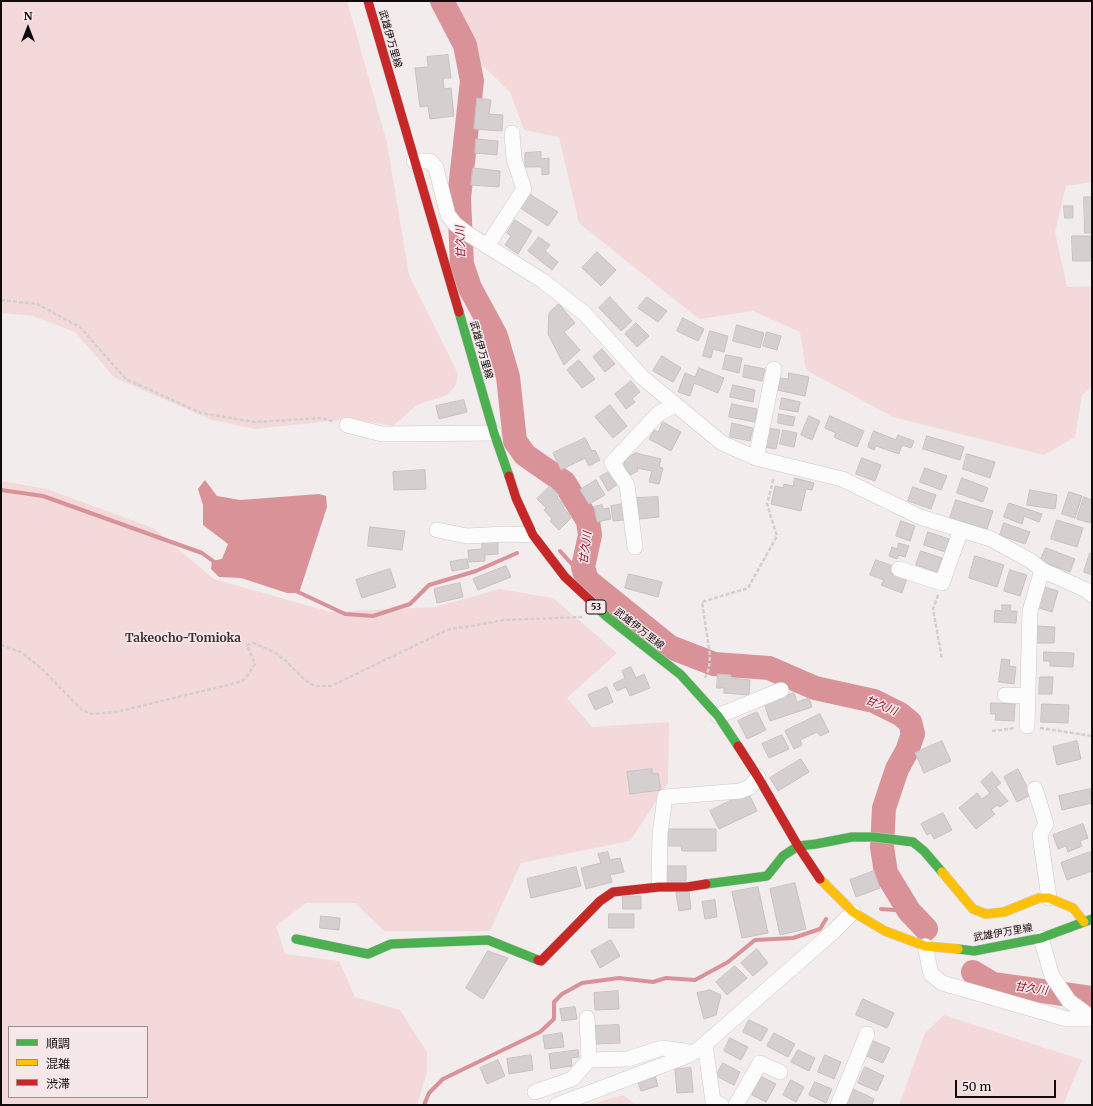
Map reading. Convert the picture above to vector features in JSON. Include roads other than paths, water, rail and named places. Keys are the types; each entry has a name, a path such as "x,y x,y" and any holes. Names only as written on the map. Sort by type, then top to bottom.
{"main road":[{"name":"武雄伊万里線","path":"368,1 494,433 516,498 533,535 565,577 606,616 680,675 718,716 758,777 798,846 822,881 853,912 885,931 925,946 974,950 1041,938 1088,920"},
{"path":"296,939 368,954 391,944 488,940 541,961 600,901 613,892 659,887 687,887 767,876 783,856 798,846 852,837 874,837 913,842 924,851 973,909 986,914 1004,912 1039,898 1049,898 1073,908 1088,920"}],"street":[{"path":"487,246 524,189 514,159 512,133"},
{"path":"414,161 430,161 436,168 448,215 455,224 468,234 543,281 586,314 642,377 722,443 756,458 842,479 920,517 991,538 1031,561 1042,570 1086,590 1092,595"},
{"path":"756,458 774,369"},
{"path":"635,547 627,485 612,463 658,414 675,405"},
{"path":"347,425 382,434 494,433"},
{"path":"437,530 467,536 507,534 533,535"},
{"path":"899,569 942,583 961,530"},
{"path":"1027,726 1030,612 1042,570"},
{"path":"718,716 781,690"},
{"path":"1005,695 1028,696"},
{"path":"659,882 660,834 665,798 740,791 750,787 758,777"},
{"path":"1035,788 1046,824 1040,835 1049,898"},
{"path":"557,1105 690,1054 705,1044 834,931 853,912"},
{"path":"1041,938 1052,976 1069,1002 1092,1019"},
{"path":"925,946 932,974 942,983 1067,1019 1092,1019"},
{"path":"535,1092 572,1079 589,1060 587,1018"},
{"path":"838,1105 868,1034"},
{"path":"705,1044 713,1101 721,1105"},
{"path":"589,1060 628,1059 662,1048 684,1051 690,1054"},
{"path":"736,1105 760,1063 780,1072"}],"waterway":[{"name":"甘久川","path":"442,1 465,45 472,81 459,198 462,264 470,288 496,336 508,377 515,441 525,455 564,482 588,521 590,535 583,567 587,580 670,647 714,664 769,668 815,688 874,701 900,714 910,722 913,734 907,751 897,769 884,808 882,847 886,873 909,911 926,929"},
{"path":"1,490 43,496 202,553 217,564"},
{"path":"560,551 587,580"},
{"path":"296,591 345,614 373,616 410,604 429,585 476,571 517,553"},
{"path":"881,909 909,911"},
{"path":"424,1105 429,1093 443,1079 540,1032 554,1019 554,1002 562,994 582,983 619,978 653,982 666,978 695,980 728,962 755,940 793,938 820,929 826,919"},
{"name":"甘久川","path":"973,972 993,984 1092,998"}],"district":[{"name":"Takeocho-Tomioka","path":"183,639"}]}
